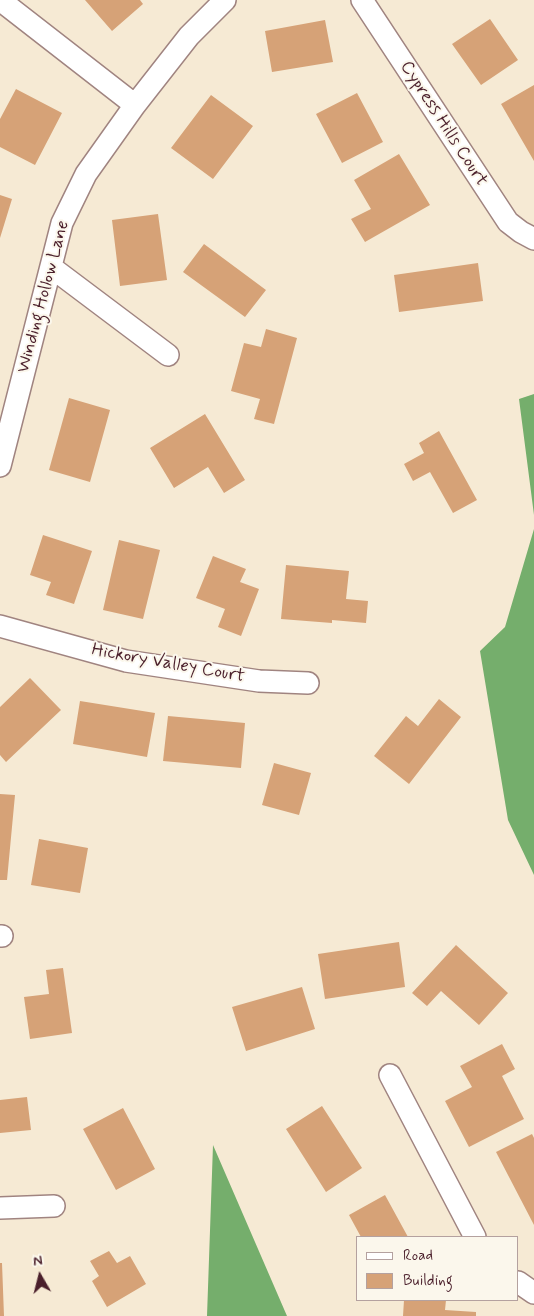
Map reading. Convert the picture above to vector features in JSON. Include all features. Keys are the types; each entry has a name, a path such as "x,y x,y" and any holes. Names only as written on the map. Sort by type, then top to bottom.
{"street":[{"path":"0,0 135,105"},
{"name":"Winding Hollow Lane","path":"0,466 62,223 86,174 135,105 189,36 225,0"},
{"name":"Cypress Hills Court","path":"362,0 508,222 534,239"},
{"path":"50,267 168,355"},
{"name":"Hickory Valley Court","path":"0,626 126,661 258,681 308,683"},
{"path":"390,1075 474,1236"},
{"path":"0,1208 54,1206"},
{"path":"519,1283 534,1293"}],"green space":[{"path":"534,394 534,515 519,399"},
{"path":"534,529 534,875 508,820 480,651 505,627"},
{"path":"213,1145 287,1316 207,1316"}],"building":[{"path":"85,0 140,0 143,4 112,31"},
{"path":"490,19 518,60 481,85 452,44"},
{"path":"325,20 333,62 272,72 265,31"},
{"path":"534,85 534,161 501,104"},
{"path":"16,89 62,113 35,165 0,147 0,119"},
{"path":"357,93 383,142 342,163 316,114"},
{"path":"211,95 253,126 213,179 171,148"},
{"path":"399,154 430,205 365,242 351,219 371,209 354,180"},
{"path":"0,195 12,199 0,238"},
{"path":"158,214 167,280 120,286 112,220"},
{"path":"204,244 266,290 245,317 183,272"},
{"path":"478,263 483,301 399,312 394,275"},
{"path":"266,329 297,338 274,424 254,419 260,399 231,391 244,343 261,347"},
{"path":"69,398 110,410 90,482 49,470"},
{"path":"205,414 245,480 224,493 208,467 174,488 150,448"},
{"path":"439,431 477,500 453,513 430,472 413,481 404,464 424,453 419,443"},
{"path":"43,535 92,551 74,604 46,595 51,582 30,575"},
{"path":"119,540 160,550 143,619 103,610"},
{"path":"213,556 246,569 240,582 259,589 241,636 218,627 225,609 196,598"},
{"path":"286,565 349,571 346,599 368,601 366,623 332,620 332,623 281,619"},
{"path":"30,678 61,710 6,762 0,755 0,707"},
{"path":"439,699 461,717 409,784 374,756 406,716 418,726"},
{"path":"80,701 155,713 147,757 73,744"},
{"path":"168,716 245,723 241,768 163,761"},
{"path":"274,763 311,773 299,815 262,805"},
{"path":"0,794 15,795 7,880 0,880"},
{"path":"39,839 88,848 80,893 31,885"},
{"path":"399,942 405,987 325,999 318,954"},
{"path":"456,945 508,993 479,1025 441,991 427,1006 412,993"},
{"path":"63,968 72,1033 30,1039 24,997 49,994 46,970"},
{"path":"302,987 315,1029 246,1051 232,1007"},
{"path":"502,1044 515,1069 502,1076 524,1119 469,1147 445,1101 472,1087 460,1066"},
{"path":"27,1097 31,1130 0,1133 0,1100"},
{"path":"322,1106 362,1168 326,1192 286,1129"},
{"path":"123,1108 155,1169 116,1190 83,1129"},
{"path":"532,1134 534,1138 534,1225 496,1152"},
{"path":"385,1195 407,1236 360,1236 349,1215"},
{"path":"109,1251 117,1263 130,1256 146,1284 107,1307 92,1281 99,1276 90,1261"},
{"path":"0,1263 2,1263 4,1316 0,1316"},
{"path":"404,1301 446,1301 445,1310 476,1312 476,1316 403,1316"}]}
